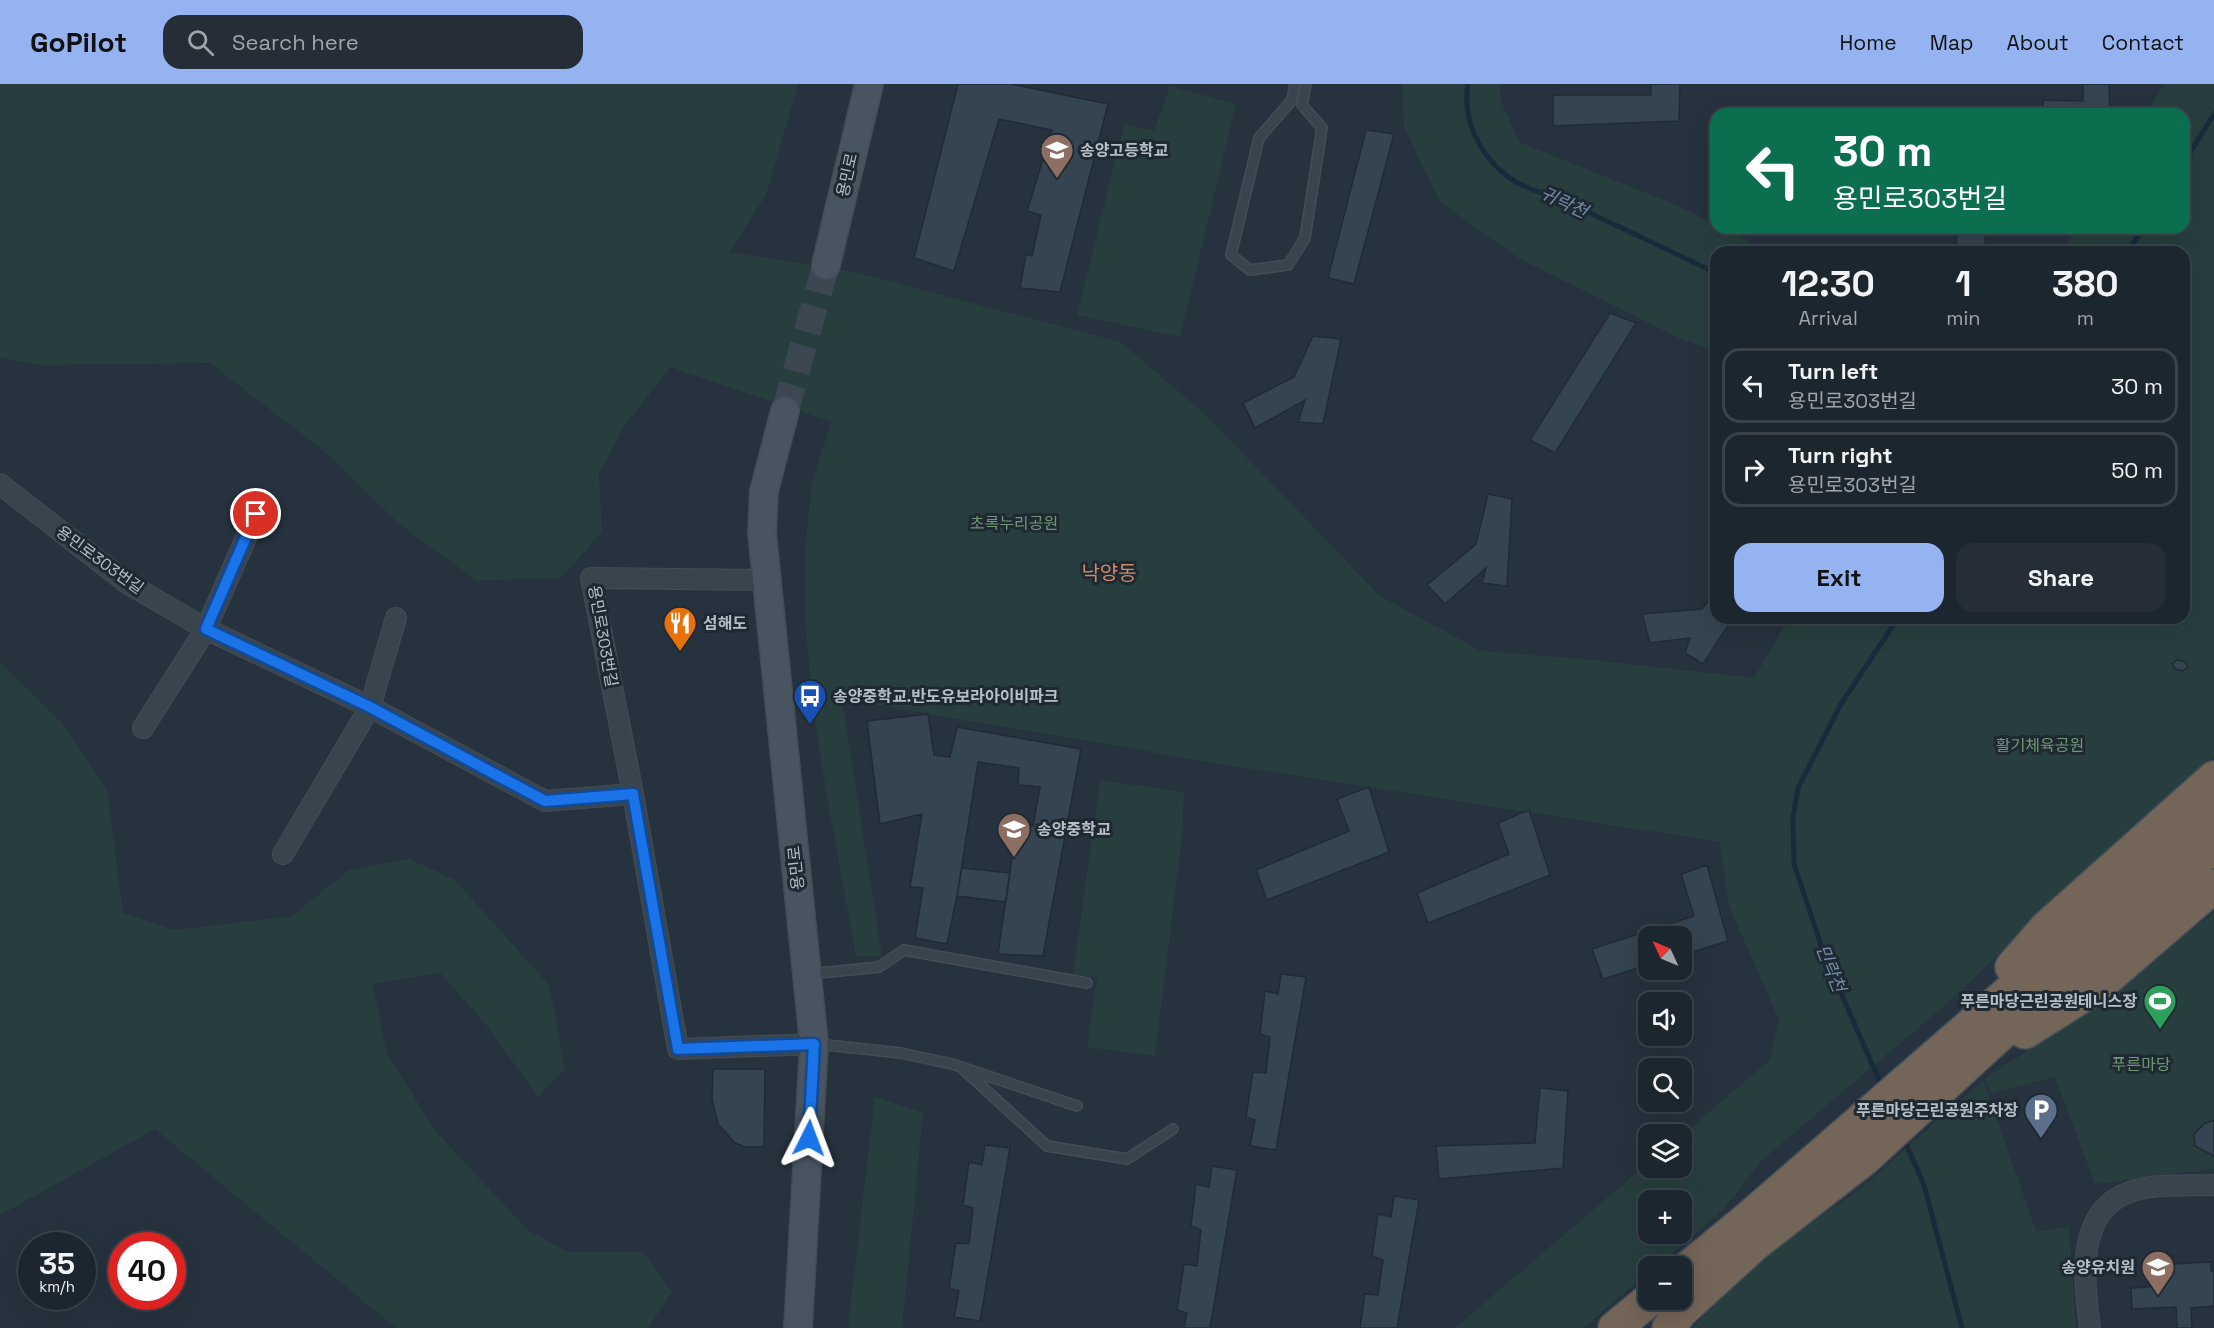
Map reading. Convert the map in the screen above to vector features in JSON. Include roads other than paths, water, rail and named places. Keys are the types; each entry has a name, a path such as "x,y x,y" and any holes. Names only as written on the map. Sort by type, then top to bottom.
{"highway":[{"path":"1692,1267 1750,1233 1864,1159 1943,1068 2046,928 2214,778"},
{"path":"1943,1068 2214,814"},
{"path":"1943,1068 2105,938 2214,846"},
{"path":"1670,1328 1680,1312 1750,1233 1853,1126 1943,1068 2098,986 2214,886"},
{"path":"1692,1282 1750,1233"},
{"path":"1684,1328 1750,1233"},
{"path":"1615,1328 1638,1309"},
{"path":"1649,1328 1664,1310"}],"street":[{"name":"용민로","path":"826,266 869,84"},
{"name":"용민로","path":"785,411 764,491 762,533 814,1044 798,1328"},
{"name":"용민로303번길","path":"0,484 127,583 206,629 370,707 545,801 633,794"},
{"path":"143,728 206,629 256,514"},
{"name":"용민로303번길","path":"766,580 591,578 633,794 678,1049 814,1044"},
{"path":"284,854 370,707 396,618"},
{"path":"2090,1328 2085,1258 2089,1231 2107,1205 2123,1194 2145,1188 2214,1185"}],"lane":[{"path":"1295,84 1292,100 1259,138 1234,233 1231,255 1250,270 1288,265 1305,238 1322,128 1302,105 1306,84"},
{"path":"807,975 879,967 903,950 1087,983"},
{"path":"814,1044 901,1053 960,1067 1077,1106"},
{"path":"960,1067 1047,1146 1127,1159 1173,1129"}],"waterway":[{"name":"귀락천","path":"1468,84 1468,110 1475,135 1488,157 1507,176 1521,185 1566,202 1710,270"},
{"name":"민락천","path":"2190,152 2214,114"},
{"name":"민락천","path":"2132,246 2139,234"},
{"name":"민락천","path":"1882,1087 1824,954 1794,864 1793,817 1798,788 1841,704 1894,624"},
{"name":"민락천","path":"1903,1137 1924,1185 1962,1328"}],"tunnel":[{"path":"785,411 826,265"}],"place":[{"name":"송양고등학교","path":"1057,179"},
{"name":"섬해도","path":"680,652"},
{"name":"송양중학교.반도유보라아이비파크","path":"810,725"},
{"name":"송양중학교","path":"1014,858"},
{"name":"푸른마당근린공원테니스장","path":"2160,1030"},
{"name":"푸른마당근린공원주차장","path":"2041,1139"},
{"name":"송양유치원","path":"2158,1296"}],"district":[{"name":"낙양동","path":"1109,573"}],"park label":[{"name":"초록누리공원","path":"1014,523"},
{"name":"활기체육공원","path":"2040,745"},
{"name":"푸른마당","path":"2141,1064"}]}
